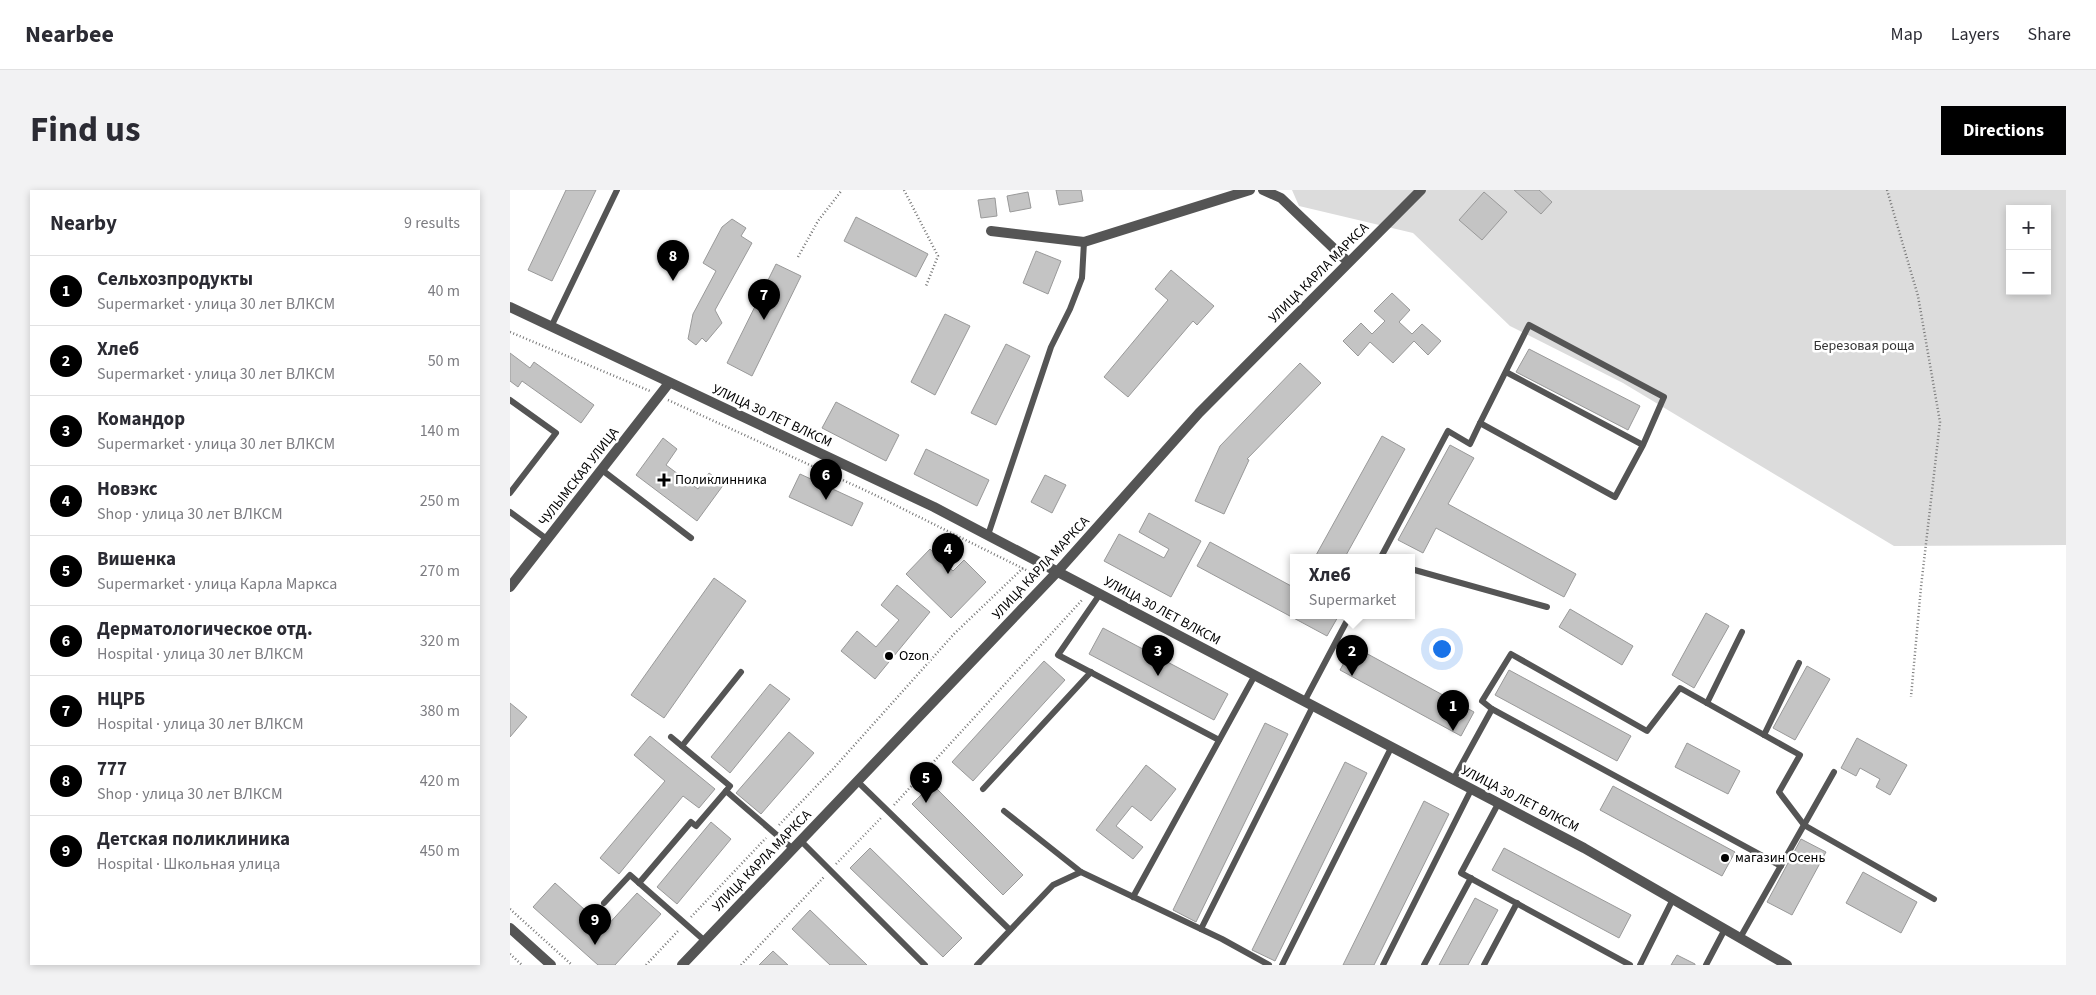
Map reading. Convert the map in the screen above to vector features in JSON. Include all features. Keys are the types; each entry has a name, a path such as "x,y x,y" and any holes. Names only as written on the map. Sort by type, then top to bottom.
{"street":[{"path":"991,231 1084,242 1250,190"},
{"path":"1263,190 1281,198 1348,262"},
{"name":"УЛИЦА КАРЛА МАРКСА","path":"682,965 1058,572 1199,413 1421,190"},
{"name":"УЛИЦА 30 ЛЕТ ВЛКСМ","path":"510,307 934,507 1584,848 1787,965"},
{"name":"ЧУЛЫМСКАЯ УЛИЦА","path":"510,587 669,383"},
{"path":"510,928 551,965"}],"lane":[{"path":"551,327 617,190"},
{"path":"988,536 1051,347 1070,309 1082,278 1084,242"},
{"path":"1383,554 1448,431 1470,444 1480,423 1529,325 1664,397 1643,445 1616,497 1480,423"},
{"path":"1506,372 1643,445"},
{"path":"510,400 556,433 510,493"},
{"path":"602,470 691,538"},
{"path":"510,512 548,540"},
{"path":"1415,569 1547,606"},
{"path":"1100,594 1058,655 1219,740"},
{"path":"1201,929 1348,619"},
{"path":"1707,703 1742,632"},
{"path":"1781,866 1492,709 1482,701 1511,654 1647,731 1680,688 1764,735 1800,756 1779,792 1804,825 1934,900"},
{"path":"1764,735 1799,663"},
{"path":"682,746 741,672"},
{"path":"983,789 1091,672"},
{"path":"1133,897 1255,675"},
{"path":"1453,780 1492,709"},
{"path":"639,883 692,822 696,826 730,786 671,737"},
{"path":"1282,965 1391,748"},
{"path":"1740,938 1834,772"},
{"path":"857,782 1010,930"},
{"path":"1383,965 1471,790"},
{"path":"726,791 793,849"},
{"path":"1498,804 1461,873 1630,965"},
{"path":"1004,811 1081,872 1201,929 1269,965"},
{"path":"801,841 925,965"},
{"path":"977,965 1052,886 1081,872"},
{"path":"604,903 630,874 705,941"},
{"path":"1424,965 1471,878"},
{"path":"1640,965 1673,900"},
{"path":"1484,965 1517,903"},
{"path":"1706,965 1725,929"}],"path":[{"path":"798,257 818,222 842,190"},
{"path":"904,190 938,256 926,286"},
{"path":"1887,190 1918,296 1940,422 1921,587 1911,697"},
{"path":"510,332 622,378 871,493 1048,581"},
{"path":"646,965 833,769 954,634 1022,568 1034,559"},
{"path":"741,965 888,811 1086,597 1090,588"},
{"path":"510,909 572,965"},
{"path":"510,954 522,965"}],"green space":[{"name":"Березовая роща","path":"1292,190 2066,190 2066,545 1894,546 1623,383 1510,326 1413,233 1299,206"}],"building":[{"path":"566,190 596,190 552,281 528,270"},
{"path":"1056,190 1081,190 1083,201 1059,205"},
{"path":"1514,190 1539,190 1552,202 1541,214"},
{"path":"1028,192 1031,208 1010,212 1007,196"},
{"path":"1484,192 1507,212 1482,240 1459,220"},
{"path":"995,198 997,216 981,218 978,200"},
{"path":"856,217 928,254 916,277 844,241"},
{"path":"732,219 746,228 741,236 752,243 715,310 722,323 706,342 702,338 696,345 688,339 693,314 716,271 703,263 722,227"},
{"path":"1036,251 1061,261 1048,294 1023,283"},
{"path":"776,264 801,276 752,376 727,363"},
{"path":"1171,270 1214,306 1197,325 1193,321 1128,397 1104,377 1168,300 1155,289"},
{"path":"1392,293 1410,310 1399,322 1412,334 1422,324 1441,341 1428,355 1414,341 1393,363 1370,342 1358,356 1343,341 1361,323 1372,334 1385,321 1374,311"},
{"path":"945,314 970,326 935,395 911,382"},
{"path":"1006,344 1030,356 996,425 971,413"},
{"path":"1529,349 1640,406 1628,430 1516,372"},
{"path":"510,353 530,368 534,362 594,405 581,423 522,381 518,387 510,381"},
{"path":"1300,363 1321,383 1247,459 1249,460 1224,514 1195,501 1220,446"},
{"path":"836,402 899,435 886,461 822,428"},
{"path":"1382,436 1405,449 1347,554 1317,554"},
{"name":"Поликлинника","path":"663,438 677,449 666,465 698,489 709,473 724,484 697,521 636,475"},
{"path":"1450,445 1474,458 1448,504 1576,574 1564,597 1436,528 1423,553 1398,540"},
{"path":"926,449 989,480 977,506 914,474"},
{"path":"800,474 863,503 852,526 789,497"},
{"path":"1045,475 1066,485 1052,513 1031,502"},
{"path":"1149,513 1201,541 1171,597 1104,561 1119,534 1164,558 1169,549 1139,532"},
{"path":"1210,542 1290,585 1290,616 1197,566"},
{"path":"930,549 953,571 964,560 986,582 951,618 906,574"},
{"path":"714,578 746,601 664,718 631,695"},
{"path":"897,585 930,612 875,679 841,651 857,631 876,647 899,620 881,605"},
{"path":"1570,609 1633,646 1622,665 1559,627"},
{"path":"1706,613 1729,626 1694,688 1672,675"},
{"path":"1295,619 1337,619 1327,636"},
{"path":"1103,628 1228,694 1214,720 1089,654"},
{"path":"1353,646 1474,712 1461,736 1340,670"},
{"path":"1044,661 1065,680 973,781 952,762"},
{"path":"1807,666 1830,679 1795,740 1773,728"},
{"path":"1509,670 1631,736 1617,761 1495,695"},
{"path":"770,684 790,699 730,773 711,757"},
{"path":"510,703 527,717 510,737"},
{"path":"1265,723 1288,734 1196,922 1173,910"},
{"path":"789,732 814,753 761,814 736,793"},
{"path":"650,736 715,789 699,808 683,796 619,874 600,858 665,781 634,755"},
{"path":"1857,738 1907,765 1890,795 1876,787 1880,779 1860,768 1856,776 1841,768"},
{"path":"1687,743 1740,771 1728,794 1675,767"},
{"path":"1345,762 1367,773 1275,961 1252,950"},
{"path":"1146,765 1176,789 1151,821 1132,806 1116,826 1143,847 1133,859 1096,830"},
{"path":"932,784 1023,875 1003,895 912,804"},
{"path":"1613,786 1735,852 1722,876 1600,810"},
{"path":"1424,801 1449,814 1374,965 1343,965"},
{"path":"711,822 731,839 677,904 657,887"},
{"path":"1801,839 1826,852 1792,915 1767,902"},
{"path":"870,848 962,938 943,957 850,868"},
{"path":"1504,848 1631,915 1619,938 1492,870"},
{"path":"1863,872 1917,902 1901,933 1846,903"},
{"path":"555,883 605,928 637,893 661,914 615,965 598,965 533,907"},
{"path":"1475,898 1498,910 1468,965 1439,965"},
{"path":"810,910 867,965 830,965 792,929"},
{"path":"773,951 788,965 759,965"},
{"path":"1677,955 1695,964 1695,965 1671,965"}],"place":[{"name":"777","path":"673,281"},
{"name":"НЦРБ","path":"764,320"},
{"name":"Поликлинника","path":"664,480"},
{"name":"Дерматологическое отд.","path":"826,500"},
{"name":"Новэкс","path":"948,574"},
{"name":"Ozon","path":"889,656"},
{"name":"Командор","path":"1158,676"},
{"name":"Хлеб","path":"1352,676"},
{"name":"Сельхозпродукты","path":"1453,731"},
{"name":"Вишенка","path":"926,803"},
{"name":"магазин Осень","path":"1725,858"},
{"name":"Детская поликлиника","path":"595,945"}]}
